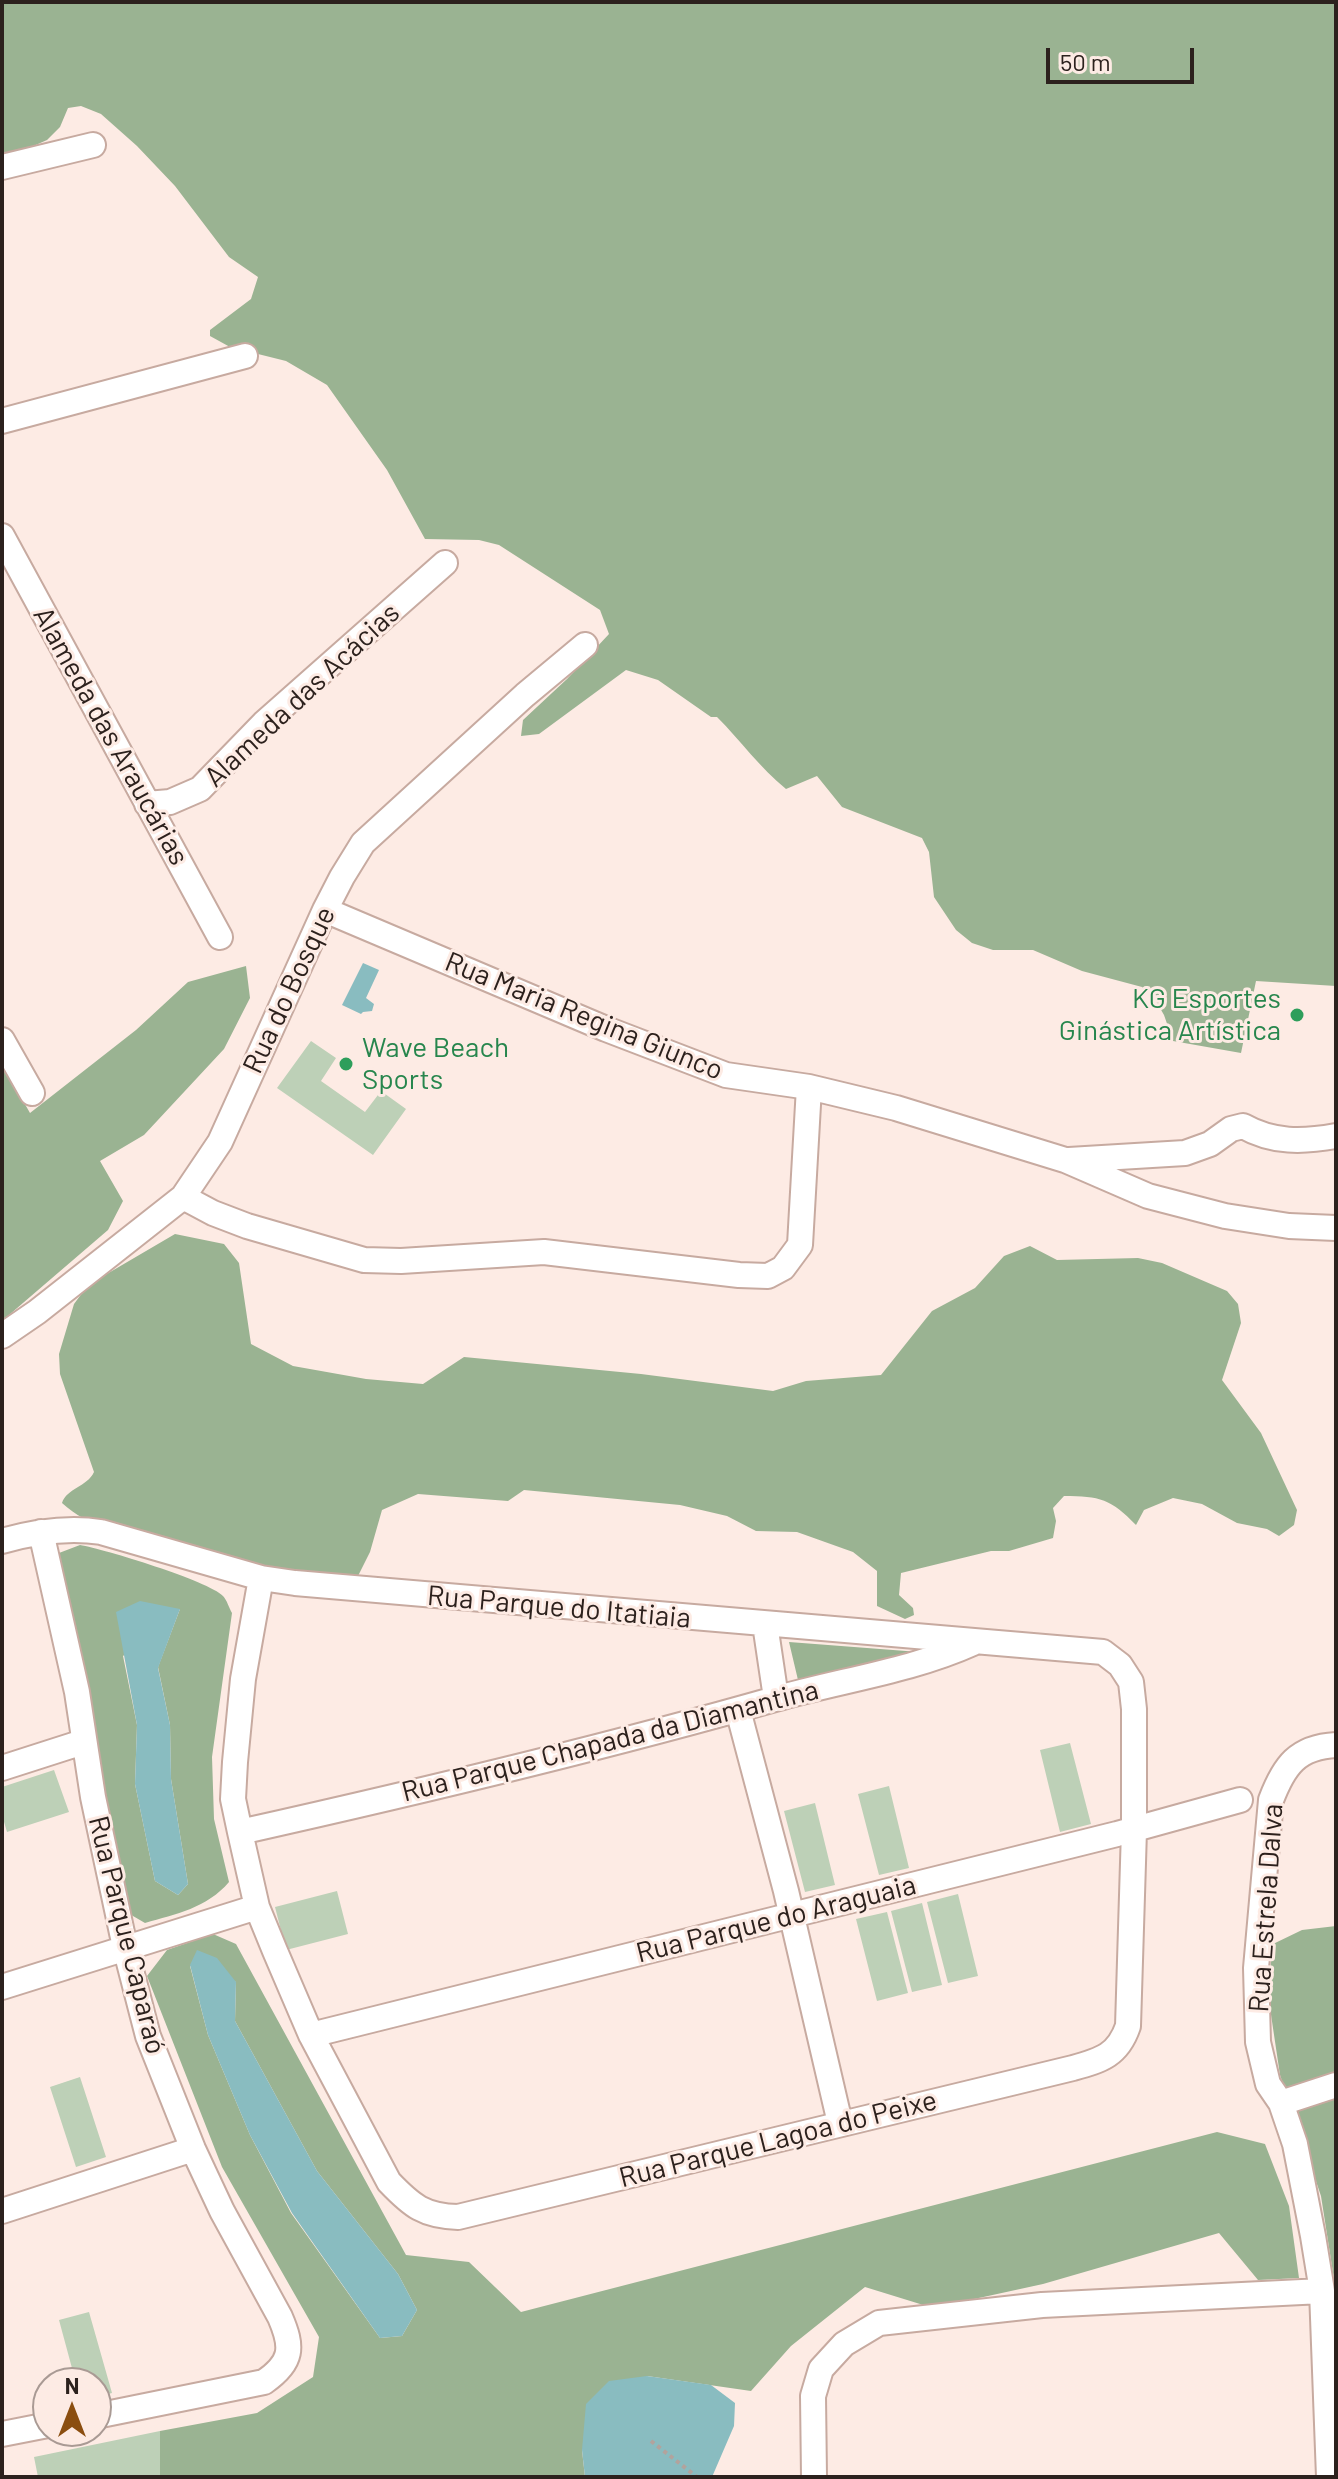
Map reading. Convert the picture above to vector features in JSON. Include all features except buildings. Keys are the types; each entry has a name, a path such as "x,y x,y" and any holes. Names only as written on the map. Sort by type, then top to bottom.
{"street":[{"path":"2,167 93,145"},
{"path":"2,421 245,356"},
{"name":"Alameda das Araucárias","path":"2,536 220,937"},
{"name":"Alameda das Acácias","path":"147,804 170,802 200,789 264,723 445,563"},
{"name":"Rua do Bosque","path":"2,1336 183,1197 220,1142 325,910 363,843 525,695 585,645"},
{"name":"Rua Maria Regina Giunco","path":"325,910 606,1029 726,1075 809,1087 896,1108 1065,1160"},
{"path":"2,1040 32,1093"},
{"path":"183,1197 247,1226 364,1260 401,1261 544,1252 768,1276 783,1268 800,1245 809,1087"},
{"path":"1065,1160 1185,1153 1243,1126 1258,1135 1290,1142 1336,1136"},
{"path":"1065,1160 1148,1196 1225,1216 1289,1226 1336,1228"},
{"name":"Rua Parque do Itatiaia","path":"2,1541 41,1532 84,1529 261,1578 323,1586 1103,1652 1120,1665 1131,1682 1134,1709 1134,1830"},
{"name":"Rua Parque Caparaó","path":"41,1532 77,1692 93,1797 125,1947 148,2036 193,2149 222,2211 280,2317 289,2348 286,2362 264,2382 112,2413"},
{"path":"261,1578 243,1679 233,1799 257,1907 311,2035"},
{"path":"765,1624 776,1698"},
{"name":"Rua Parque Chapada da Diamantina","path":"240,1832 738,1710 947,1655 977,1641"},
{"path":"738,1710 840,2123"},
{"path":"2,1768 83,1742"},
{"name":"Rua Estrela Dalva","path":"1329,2477 1322,2291 1295,2144 1281,2103 1268,2084 1258,2042 1256,1968 1271,1800 1277,1782 1288,1765 1303,1752 1336,1745"},
{"name":"Rua Parque do Araguaia","path":"311,2035 1134,1830 1240,1800"},
{"name":"Rua Parque Lagoa do Peixe","path":"311,2035 389,2182 402,2196 425,2212 458,2217 1095,2062 1111,2053 1123,2040 1128,2026 1134,1830"},
{"path":"2,1987 257,1907"},
{"path":"1281,2103 1336,2085"},
{"path":"2,2211 193,2149"},
{"path":"814,2477 813,2396 821,2369 844,2344 879,2323 1042,2305 1322,2291"},
{"path":"2,2434 32,2428"}],"path":[{"path":"651,2441 697,2477"}],"green space":[{"path":"2,2 1336,2 1336,986 1256,981 1241,1053 1173,1041 1164,1015 1153,996 1142,987 1082,971 1033,950 993,950 972,943 956,930 934,897 929,852 922,838 842,807 817,776 786,789 717,717 711,717 658,680 626,670 539,734 521,736 523,720 609,634 600,610 499,545 479,540 425,539 387,470 327,385 286,361 230,347 210,336 210,330 251,299 258,277 229,257 175,186 101,114 81,106 68,108 60,127 47,140 2,160"},
{"path":"246,966 250,998 224,1049 144,1135 100,1161 123,1201 108,1230 2,1321 2,1064 30,1113 136,1030 188,982"},
{"path":"311,1041 336,1058 321,1081 365,1112 381,1091 406,1109 373,1155 277,1088"},
{"path":"175,1234 224,1244 239,1263 251,1344 293,1366 366,1379 423,1384 464,1357 641,1374 773,1391 806,1381 881,1375 932,1311 975,1288 1004,1256 1030,1246 1057,1260 1138,1258 1162,1263 1227,1291 1238,1304 1241,1323 1222,1380 1261,1433 1297,1510 1294,1525 1279,1536 1267,1529 1237,1523 1202,1504 1173,1498 1144,1510 1136,1525 1112,1504 1087,1497 1064,1496 1053,1508 1056,1521 1053,1538 1009,1551 991,1551 901,1573 899,1595 913,1608 914,1615 905,1619 877,1606 877,1571 853,1552 797,1532 756,1531 727,1516 680,1505 524,1490 508,1501 418,1494 382,1510 370,1552 358,1576 307,1576 207,1558 107,1529 83,1518 62,1503 94,1472 60,1374 59,1354 74,1304 88,1285"},
{"path":"80,1545 155,1566 214,1590 224,1598 232,1613 212,1757 214,1819 229,1882 201,1904 145,1923 121,1909 54,1575 59,1553","holes":["180,1609 158,1667 170,1725 171,1779 188,1884 178,1895 155,1881 135,1784 137,1725 123,1656"]},
{"path":"789,1642 919,1652 798,1680"},
{"path":"1070,1743 1091,1824 1060,1832 1040,1750"},
{"path":"54,1770 69,1812 7,1832 2,1815 2,1787"},
{"path":"889,1786 909,1868 879,1875 858,1794"},
{"path":"815,1803 835,1885 805,1892 784,1811"},
{"path":"337,1891 348,1934 286,1950 275,1907"},
{"path":"958,1894 978,1976 948,1983 927,1902"},
{"path":"922,1903 942,1985 912,1992 891,1911"},
{"path":"887,1912 908,1993 877,2001 856,1919"},
{"path":"1336,1926 1336,2292 1321,2196 1280,2075 1270,2008 1271,1945 1302,1930"},
{"path":"213,1934 236,1944 406,2255 469,2262 521,2312 1217,2132 1265,2144 1289,2206 1299,2278 1258,2280 1219,2233 1043,2284 933,2308 865,2287 791,2346 751,2391 647,2376 582,2450 585,2477 160,2477 160,2431 257,2413 313,2377 319,2337 222,2167 147,1976 167,1950","holes":["190,1966 236,1982 235,2021 317,2171 398,2274 417,2310 402,2336 380,2338 291,2213 250,2135 208,2035"]},
{"path":"80,2077 106,2157 76,2167 50,2087"},
{"path":"89,2312 105,2367 72,2367 59,2320"},
{"path":"160,2431 160,2477 38,2477 34,2457 82,2447 112,2447 112,2441"}],"water":[{"path":"363,963 379,970 366,998 374,1004 372,1011 361,1014 342,1005"},
{"path":"140,1601 180,1609 158,1668 170,1725 171,1779 188,1884 178,1895 155,1881 135,1784 137,1725 116,1612"},
{"path":"197,1950 217,1958 236,1982 235,2021 317,2171 398,2274 417,2310 402,2336 380,2338 292,2213 250,2135 208,2035 190,1965"},
{"path":"647,2376 711,2385 735,2403 734,2426 712,2477 585,2477 582,2450 586,2404 609,2381"}],"place":[{"name":"KG Esportes Ginástica Artística","path":"1297,1015"},
{"name":"Wave Beach Sports","path":"346,1064"}]}
